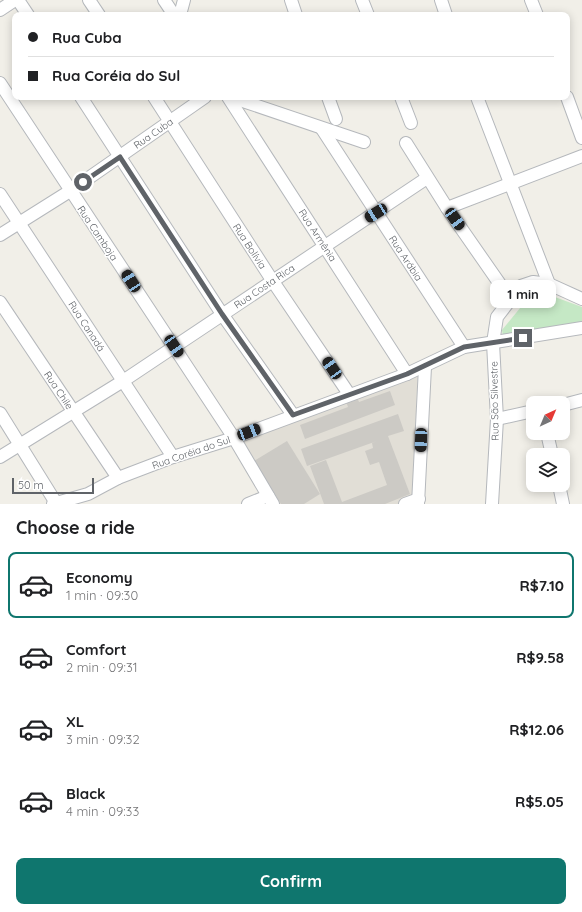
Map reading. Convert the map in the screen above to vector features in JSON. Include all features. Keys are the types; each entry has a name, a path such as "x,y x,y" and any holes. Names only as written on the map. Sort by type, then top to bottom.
{"street":[{"path":"0,10 17,0 26,12"},
{"path":"89,0 97,12"},
{"path":"164,0 172,12"},
{"path":"181,12 184,0"},
{"path":"291,0 295,12"},
{"path":"362,0 367,12"},
{"path":"441,0 445,12"},
{"path":"531,0 536,12"},
{"name":"Rua Camboja","path":"0,83 234,438 271,500"},
{"path":"83,100 222,314 293,415"},
{"name":"Rua Bolívia","path":"156,100 272,280 349,394"},
{"name":"Rua Cuba","path":"0,235 18,222 70,191 201,100"},
{"name":"Rua Armênia","path":"230,100 325,244 407,374"},
{"path":"240,100 364,142"},
{"path":"329,100 336,119"},
{"path":"402,100 411,123"},
{"path":"478,100 549,284 582,299"},
{"path":"568,100 582,138"},
{"name":"Rua Arábia","path":"322,129 464,347"},
{"path":"406,143 447,208 511,300"},
{"path":"447,208 582,156"},
{"name":"Rua Costa Rica","path":"0,457 123,381 325,244 376,213 427,178"},
{"name":"Rua Canadá","path":"0,194 174,457"},
{"name":"Rua São Silvestre","path":"492,504 497,419 493,343 498,317 521,286 533,282 549,284"},
{"name":"Rua Chile","path":"0,302 118,478"},
{"name":"Rua Coréia do Sul","path":"55,503 90,499 118,478 174,457 234,438 349,394 407,374 425,367 464,347 582,328"},
{"path":"405,504 419,501 425,367"},
{"path":"570,403 582,400"},
{"path":"0,413 21,445 55,503"},
{"path":"497,419 526,413"},
{"path":"560,492 563,504"},
{"path":"248,504 271,500"}],"shaded area":[{"path":"418,366 412,504 270,504 229,437"}],"green space":[{"path":"534,291 544,293 582,307 582,323 503,337 502,330"}],"building":[{"path":"390,391 395,405 305,439 300,425 348,407 346,401 357,397 359,402"},
{"path":"398,414 404,431 388,436 410,494 385,504 324,504 310,466 326,460 342,502 387,485 379,462 370,465 365,451 373,448 372,443 377,441 307,466 301,449"},
{"path":"287,441 320,494 304,504 281,504 254,461"}],"route":[{"path":"83,182 120,157 222,314 293,415 425,367 464,347 523,338"}]}
